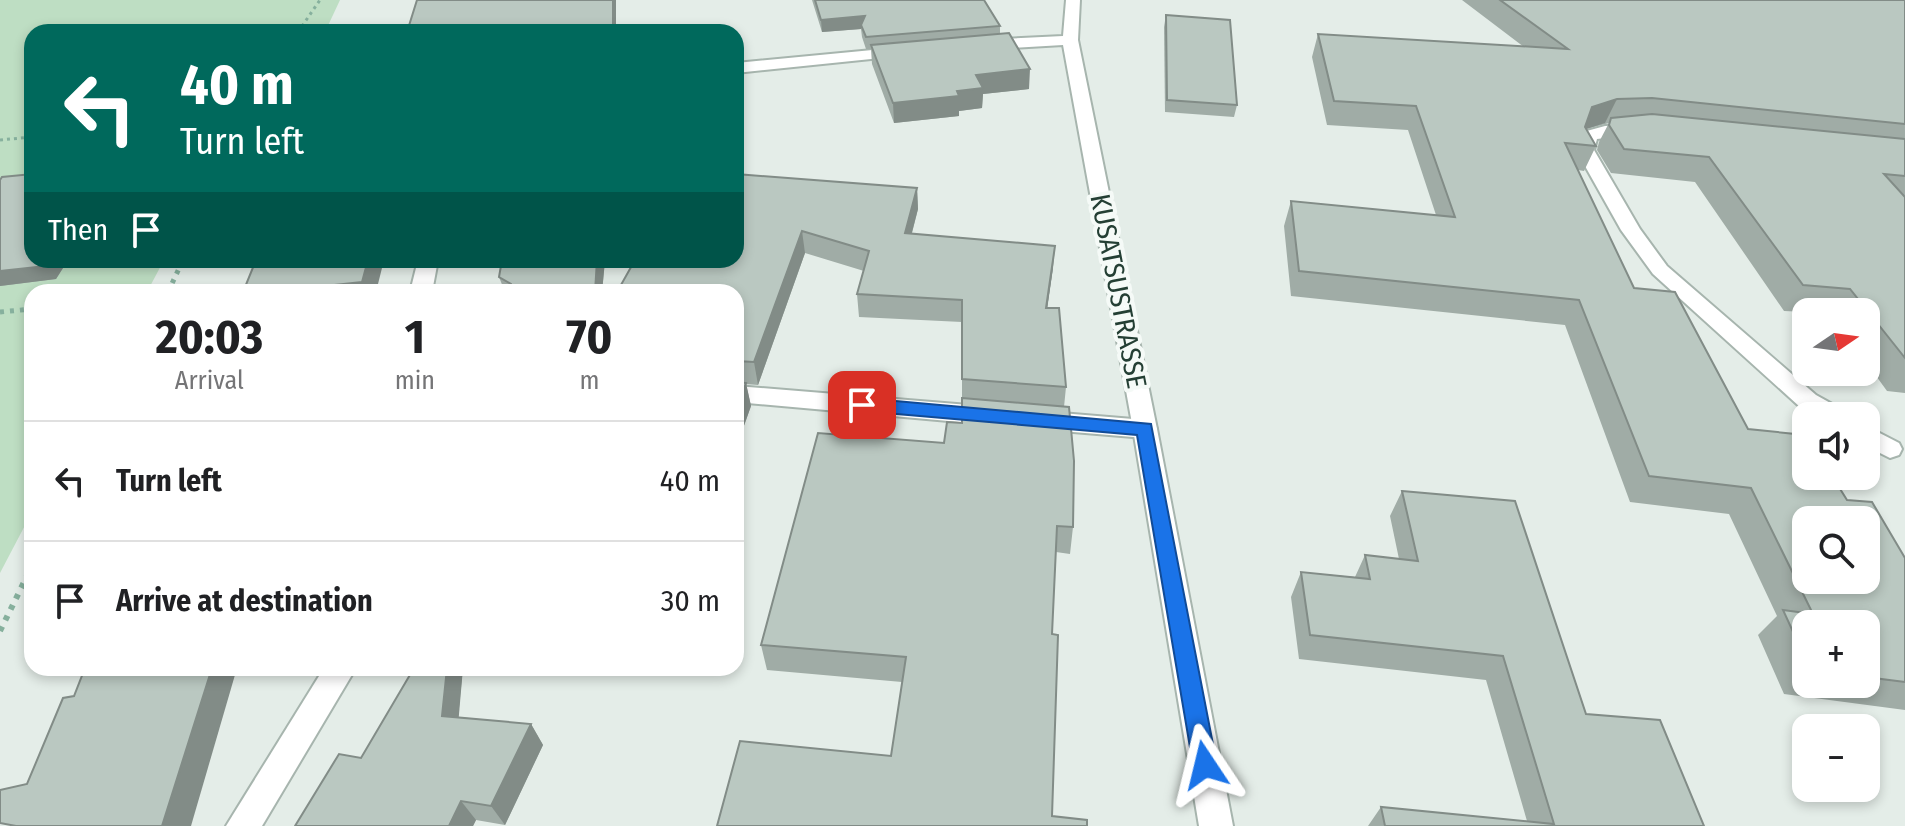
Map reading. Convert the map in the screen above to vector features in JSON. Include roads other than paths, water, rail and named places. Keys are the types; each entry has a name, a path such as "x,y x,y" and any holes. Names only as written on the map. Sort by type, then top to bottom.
{"street":[{"name":"KUSATSUSTRASSE","path":"1073,0 1070,40 1145,429 1216,826"},
{"path":"965,47 1070,40"},
{"path":"744,67 919,51"},
{"path":"1654,132 1605,131 1589,136 1585,150 1631,230 1660,270 1810,402"},
{"path":"744,395 1145,429"},
{"path":"1880,443 1890,449"},
{"path":"243,826 336,676"}]}
